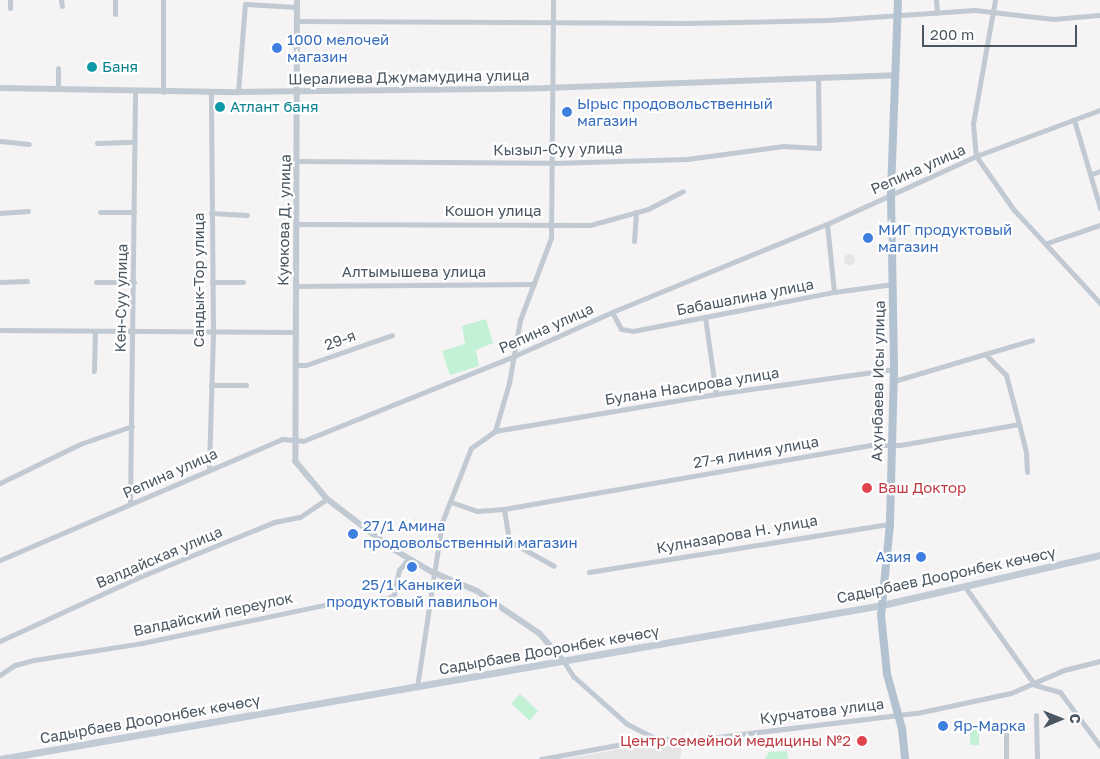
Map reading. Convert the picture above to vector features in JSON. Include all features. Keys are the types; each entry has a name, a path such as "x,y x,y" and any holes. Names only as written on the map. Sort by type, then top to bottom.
{"main road":[{"name":"Ахунбаева Исы улица","path":"898,0 891,195 894,381 890,524 882,605 887,674 898,714 905,759"},
{"name":"Садырбаев Дооронбек көчөсү","path":"0,759 882,605 965,588 1100,554"}],"street":[{"path":"10,0 10,8"},
{"path":"115,0 115,14"},
{"path":"163,0 163,92"},
{"path":"417,687 432,572 442,522 471,448 495,431 520,320 546,256 553,223 553,0"},
{"path":"936,0 936,13"},
{"path":"995,0 995,11 973,124 976,156 1014,210 1047,243 1100,303"},
{"path":"238,92 245,4 297,3"},
{"name":"Куюкова Д. улица","path":"295,440 297,3"},
{"path":"297,21 553,24 898,16 995,11 1053,19 1100,15"},
{"path":"58,68 58,89"},
{"name":"Шералиева Джумамудина улица","path":"0,88 238,92 554,87 896,75"},
{"name":"Кызыл-Суу улица","path":"297,161 553,163 687,159 783,146 819,148 818,78"},
{"name":"Кен-Суу улица","path":"130,504 136,91"},
{"name":"Сандык-Тор улица","path":"209,468 212,331 211,92"},
{"name":"Репина улица","path":"0,560 282,438 303,441 512,357 612,312 827,224 976,156 1100,110"},
{"path":"1074,120 1092,174 1100,208"},
{"path":"0,141 29,144"},
{"path":"97,143 134,142"},
{"path":"1092,174 1100,171"},
{"name":"Кошон улица","path":"296,224 553,223 590,225 636,212 682,191"},
{"path":"0,214 28,211"},
{"path":"100,212 134,212"},
{"path":"634,241 636,212"},
{"path":"211,213 247,215"},
{"path":"827,224 834,292"},
{"path":"1047,243 1100,225"},
{"path":"0,282 27,281"},
{"path":"96,282 134,282"},
{"path":"212,282 243,282"},
{"name":"Алтымышева улица","path":"295,286 534,284"},
{"name":"Бабашалина улица","path":"612,312 621,329 633,331 834,292 893,284"},
{"path":"705,317 716,394"},
{"path":"0,330 295,332"},
{"path":"94,371 95,331"},
{"name":"29-я","path":"295,365 306,365 392,335"},
{"path":"894,381 1032,340"},
{"path":"984,354 1006,375 1026,453 1027,472"},
{"name":"Булана Насирова улица","path":"495,431 716,394 894,369"},
{"path":"211,385 246,385"},
{"name":"27-я линия улица","path":"451,502 477,511 504,509 869,446 892,445 1019,424"},
{"path":"0,483 80,444 132,426"},
{"path":"295,440 297,466 327,499 408,559 432,572 477,591 540,634 564,662 573,676 627,724 655,738"},
{"name":"Валдайская улица","path":"0,640 137,578 274,522 300,517 327,499"},
{"path":"504,509 509,541 554,566"},
{"name":"Кулназарова Н. улица","path":"589,572 890,524"},
{"name":"Валдайский переулок","path":"0,675 15,665 34,660 142,643 339,602 388,598 394,595 399,570 408,559"},
{"path":"965,588 1035,685 1060,692 1100,746"},
{"name":"Курчатова улица","path":"542,759 655,738 684,741 898,714 1011,693 1035,685 1064,670 1100,661"},
{"path":"1036,714 1037,759"},
{"path":"1006,729 1006,759"}],"shaded area":[{"path":"849,253 855,259 849,265 843,259"},
{"path":"649,744 682,747 680,759 563,759"}],"green space":[{"path":"486,319 493,343 476,350 479,366 450,375 442,351 465,344 462,326"},
{"path":"520,694 538,711 529,721 511,704"},
{"path":"970,728 979,728 979,745 970,745"},
{"path":"787,751 788,759 765,759 769,752"}],"place":[{"name":"1000 мелочей магазин","path":"277,48"},
{"name":"Баня","path":"92,67"},
{"name":"Атлант баня","path":"220,107"},
{"name":"Ырыс продовольственный магазин","path":"567,112"},
{"name":"МИГ продуктовый магазин","path":"868,238"},
{"name":"Ваш Доктор","path":"867,488"},
{"name":"27/1 Амина продовольственный магазин","path":"353,534"},
{"name":"Азия","path":"921,557"},
{"name":"25/1 Каныкей продуктовый павильон","path":"412,567"},
{"name":"Яр-Марка","path":"943,726"},
{"name":"Центр семейной медицины №2","path":"862,741"}]}
